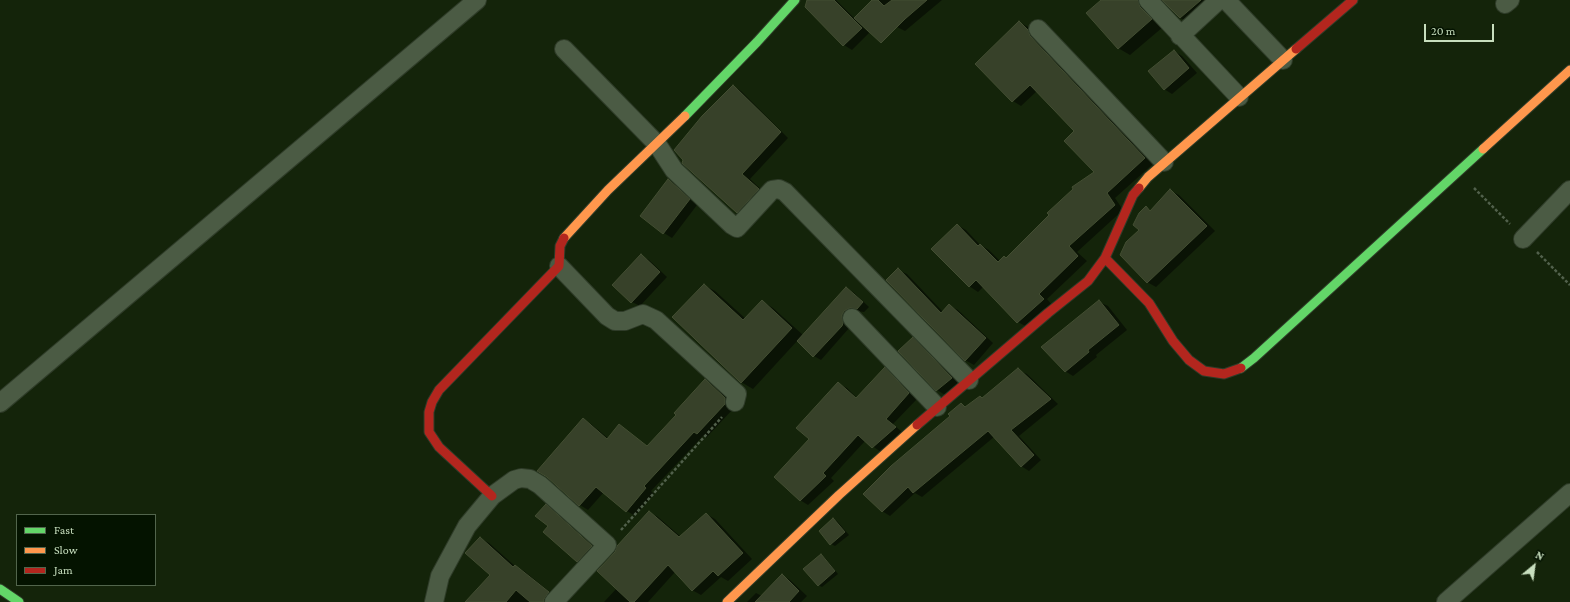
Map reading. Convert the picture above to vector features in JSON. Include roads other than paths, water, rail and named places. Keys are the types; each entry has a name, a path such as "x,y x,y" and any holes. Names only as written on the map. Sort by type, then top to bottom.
{"street":[{"path":"0,403 477,0"},
{"path":"492,496 439,447 429,432 429,412 432,402 439,390 559,266 560,246 565,235 608,190 657,144 757,42 795,0"},
{"path":"1148,0 1180,36 1239,97"},
{"path":"1180,36 1219,0"},
{"path":"1226,0 1283,60"},
{"path":"727,602 839,495 937,407 1048,312 1088,281 1105,258 1133,195 1148,177 1353,0"},
{"path":"1038,29 1164,162"},
{"path":"564,49 657,144 674,170 734,227 737,228 772,190 779,189 784,192 969,380"},
{"path":"1105,258 1149,303 1173,341 1189,360 1204,371 1224,374 1239,369 1254,358 1570,70"},
{"path":"1524,238 1570,190"},
{"path":"559,266 607,316 615,321 625,321 643,314 656,320 737,394 736,402"},
{"path":"852,318 937,407"},
{"path":"434,602 440,576 467,526 492,496 514,480 521,478 530,479 540,485 606,545 554,602"},
{"path":"1450,601 1570,493"},
{"path":"0,589 18,602"}]}
